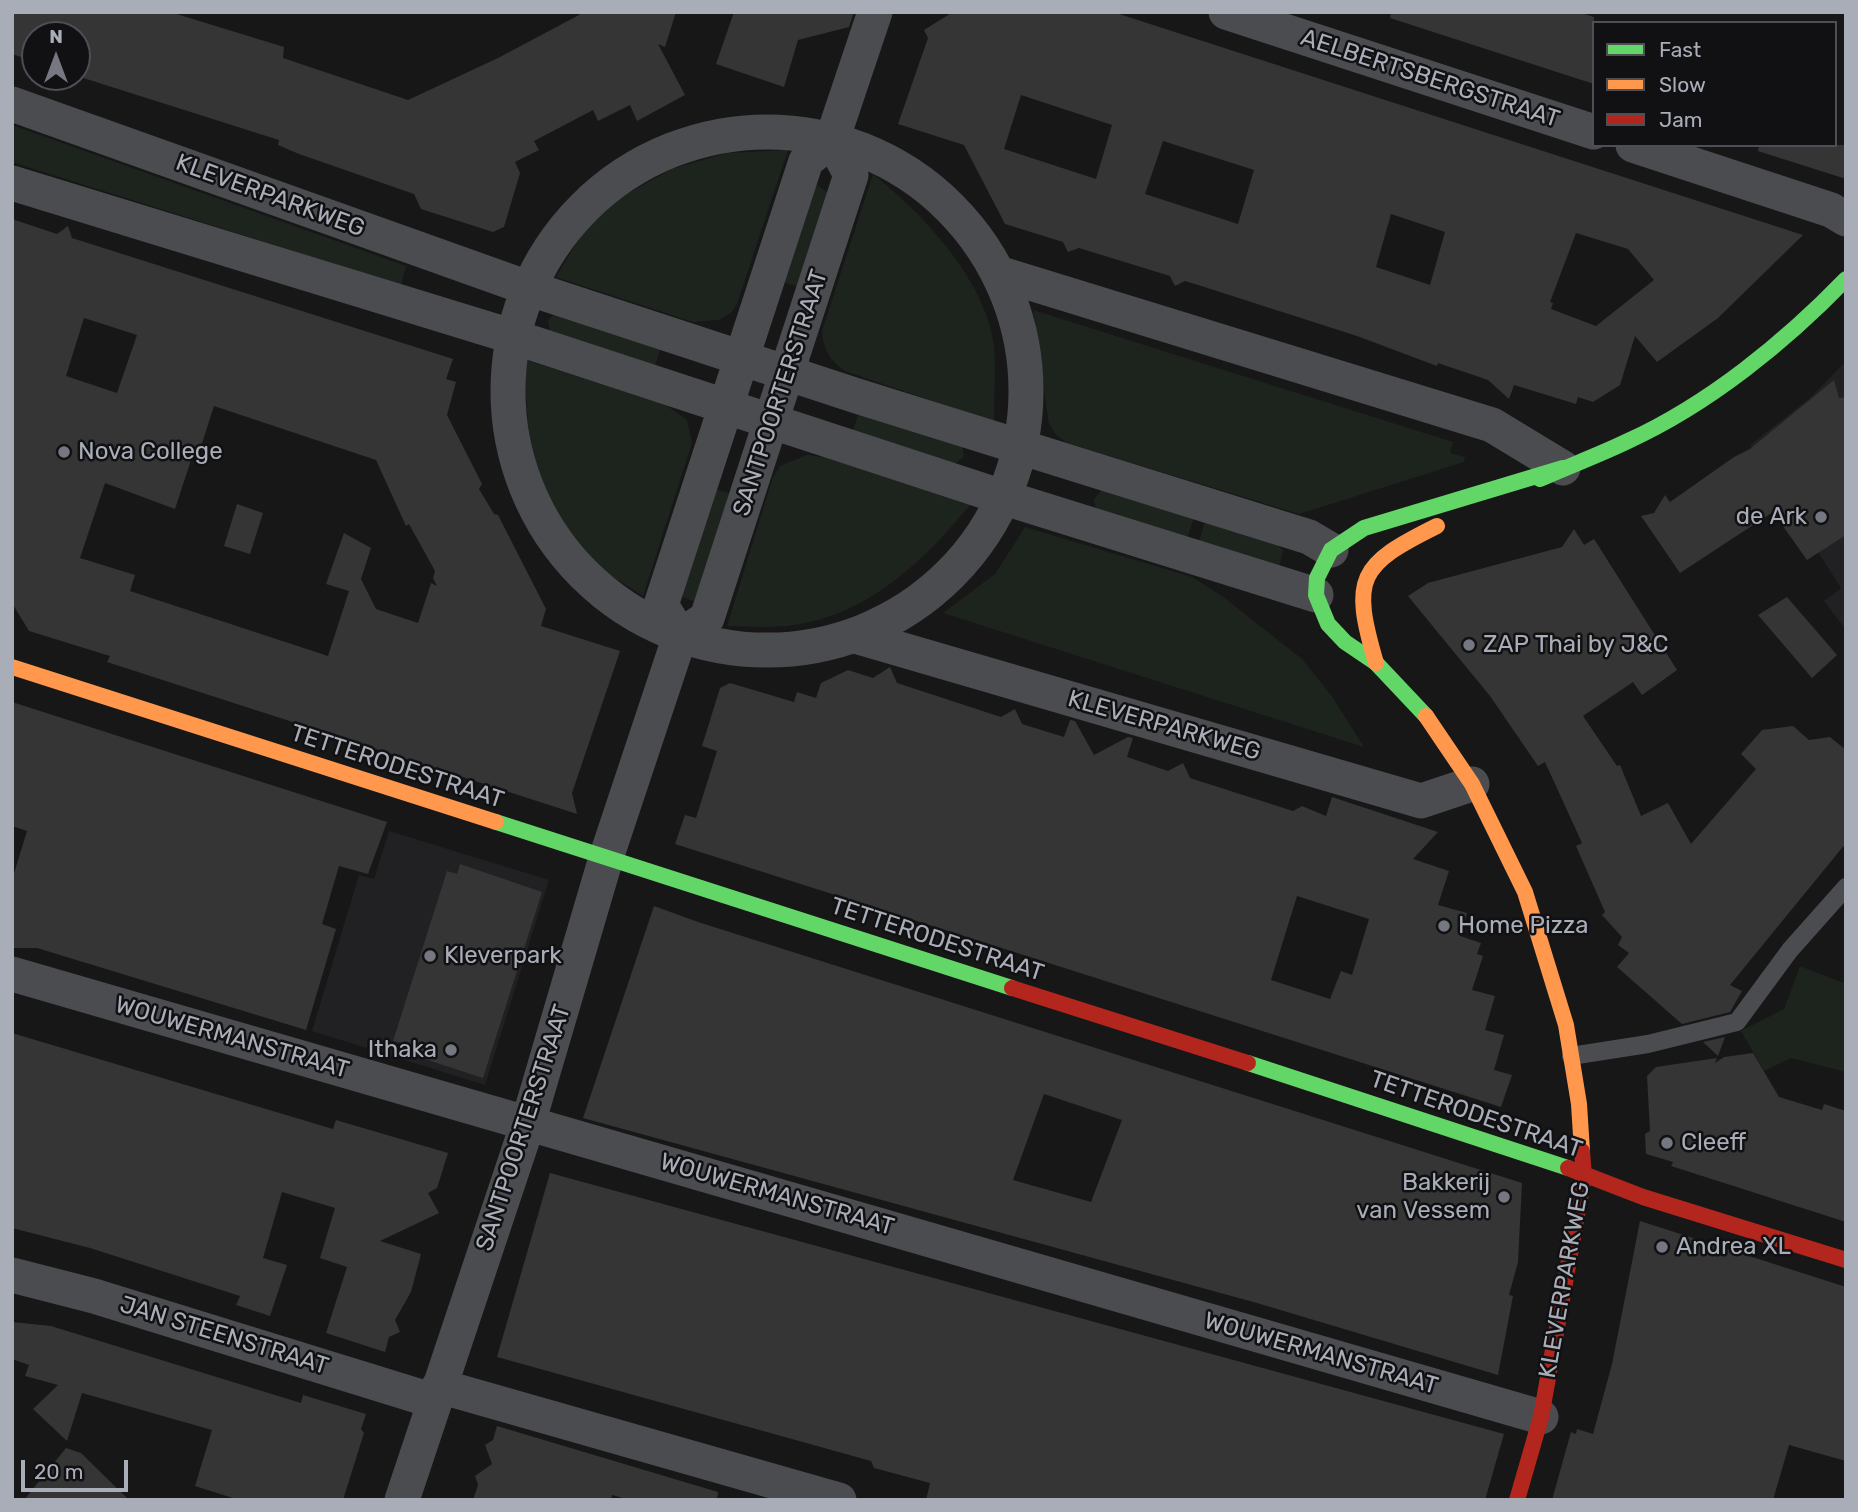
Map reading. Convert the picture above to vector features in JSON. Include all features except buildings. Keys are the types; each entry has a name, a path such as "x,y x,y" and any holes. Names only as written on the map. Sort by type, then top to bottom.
{"street":[{"path":"832,140 875,12"},
{"name":"AELBERTSBERGSTRAAT","path":"1226,12 1592,131"},
{"name":"KLEVERPARKWEG","path":"12,104 528,288 788,374 1309,537 1331,550"},
{"name":"KLEVERPARKWEG","path":"778,132 832,140 884,159 930,188 968,227 998,273 1021,332 1027,396 1019,447 995,517 959,568 911,608 855,636 797,649 738,650 680,636 627,611 582,574 545,528 520,476 508,418 508,360 528,288 546,254 580,211 622,175 670,150 723,135 778,132"},
{"name":"SANTPOORTERSTRAAT","path":"402,1500 528,1123 606,858 680,636 707,618 788,374 850,175 832,140 806,161 661,605 680,636"},
{"path":"1639,147 1831,210 1846,219"},
{"path":"12,183 514,337 1316,595 1317,578 1331,550 1364,528 1563,468 1631,440 1720,387 1803,324 1846,278"},
{"path":"998,273 1492,425 1563,468"},
{"name":"KLEVERPARKWEG","path":"1376,663 1361,614 1361,585 1368,570 1392,547 1563,468"},
{"name":"KLEVERPARKWEG","path":"1316,595 1328,624 1345,642 1376,663 1432,723 1472,784 1525,892 1566,1025 1579,1104 1584,1176 1541,1418 1517,1500"},
{"name":"KLEVERPARKWEG","path":"855,636 1420,801 1472,784"},
{"name":"TETTERODESTRAAT","path":"12,667 1528,1153 1584,1176 1846,1260"},
{"name":"WOUWERMANSTRAAT","path":"12,974 1541,1418"},
{"name":"JAN STEENSTRAAT","path":"12,1275 94,1296 768,1491 839,1500"}],"lane":[{"path":"1571,1056 1648,1044 1737,1022 1790,950 1846,887"}],"shaded area":[{"path":"12,125 406,266 401,285 12,162"},
{"path":"788,150 737,304 731,313 719,320 693,322 556,277 581,235 618,199 672,169 727,153"},
{"path":"873,174 912,208 931,229 949,250 979,297 989,321 994,346 994,422 845,371 831,359 826,349 822,331"},
{"path":"815,184 829,193 802,288 777,280"},
{"path":"1033,310 1453,442 1450,453 1465,457 1464,462 1299,514 1067,443 1056,435 1049,424"},
{"path":"556,313 662,344 654,369 550,332 548,320"},
{"path":"526,360 666,405 687,420 692,443 643,596 590,559 556,515 544,491 531,442"},
{"name":"de Ark","path":"1846,361 1846,630 1824,601 1841,588 1750,445 1810,398"},
{"path":"860,409 962,443 964,457 953,465 852,433"},
{"path":"807,455 824,457 970,505 912,567 890,584 841,612 815,621 779,627 727,626 773,477 780,466"},
{"path":"710,487 735,495 694,601 683,597 680,592"},
{"path":"1102,490 1194,517 1186,542 1096,510 1094,499"},
{"path":"1205,521 1277,544 1283,551 1279,567 1198,545"},
{"path":"1025,527 1192,577 1222,596 1302,659 1331,695 1364,747 943,613 995,574"},
{"name":"Kleverpark","path":"389,831 549,880 485,1085 312,1031 359,875 374,879"},
{"path":"1800,966 1846,984 1846,1072 1791,1058 1764,1071 1741,1031 1784,1009"}],"traffic: fast":[{"path":"1540,479 1617,446 1688,409 1772,348 1846,279"},
{"path":"1426,716 1376,663 1345,642 1328,624 1316,595 1317,578 1331,550 1364,528 1563,468"},
{"path":"496,822 1012,988"},
{"path":"1248,1063 1568,1168"}],"traffic: slow":[{"path":"1376,663 1364,611 1363,593 1367,577 1376,564 1391,552 1437,526"},
{"path":"12,667 496,822"},
{"path":"1426,716 1472,784 1525,892 1566,1025 1579,1104 1582,1151"}],"traffic: jam":[{"path":"1012,988 1248,1063"},
{"path":"1517,1500 1541,1417 1584,1176 1582,1151"},
{"path":"1568,1168 1643,1197 1846,1260"}],"place":[{"name":"Nova College","path":"64,452"},
{"name":"de Ark","path":"1821,517"},
{"name":"ZAP Thai by J&C","path":"1469,645"},
{"name":"Home Pizza","path":"1444,926"},
{"name":"Kleverpark","path":"430,956"},
{"name":"Ithaka","path":"451,1050"},
{"name":"Cleeff","path":"1667,1143"},
{"name":"Bakkerij van Vessem","path":"1504,1197"},
{"name":"Andrea XL","path":"1662,1247"}]}
